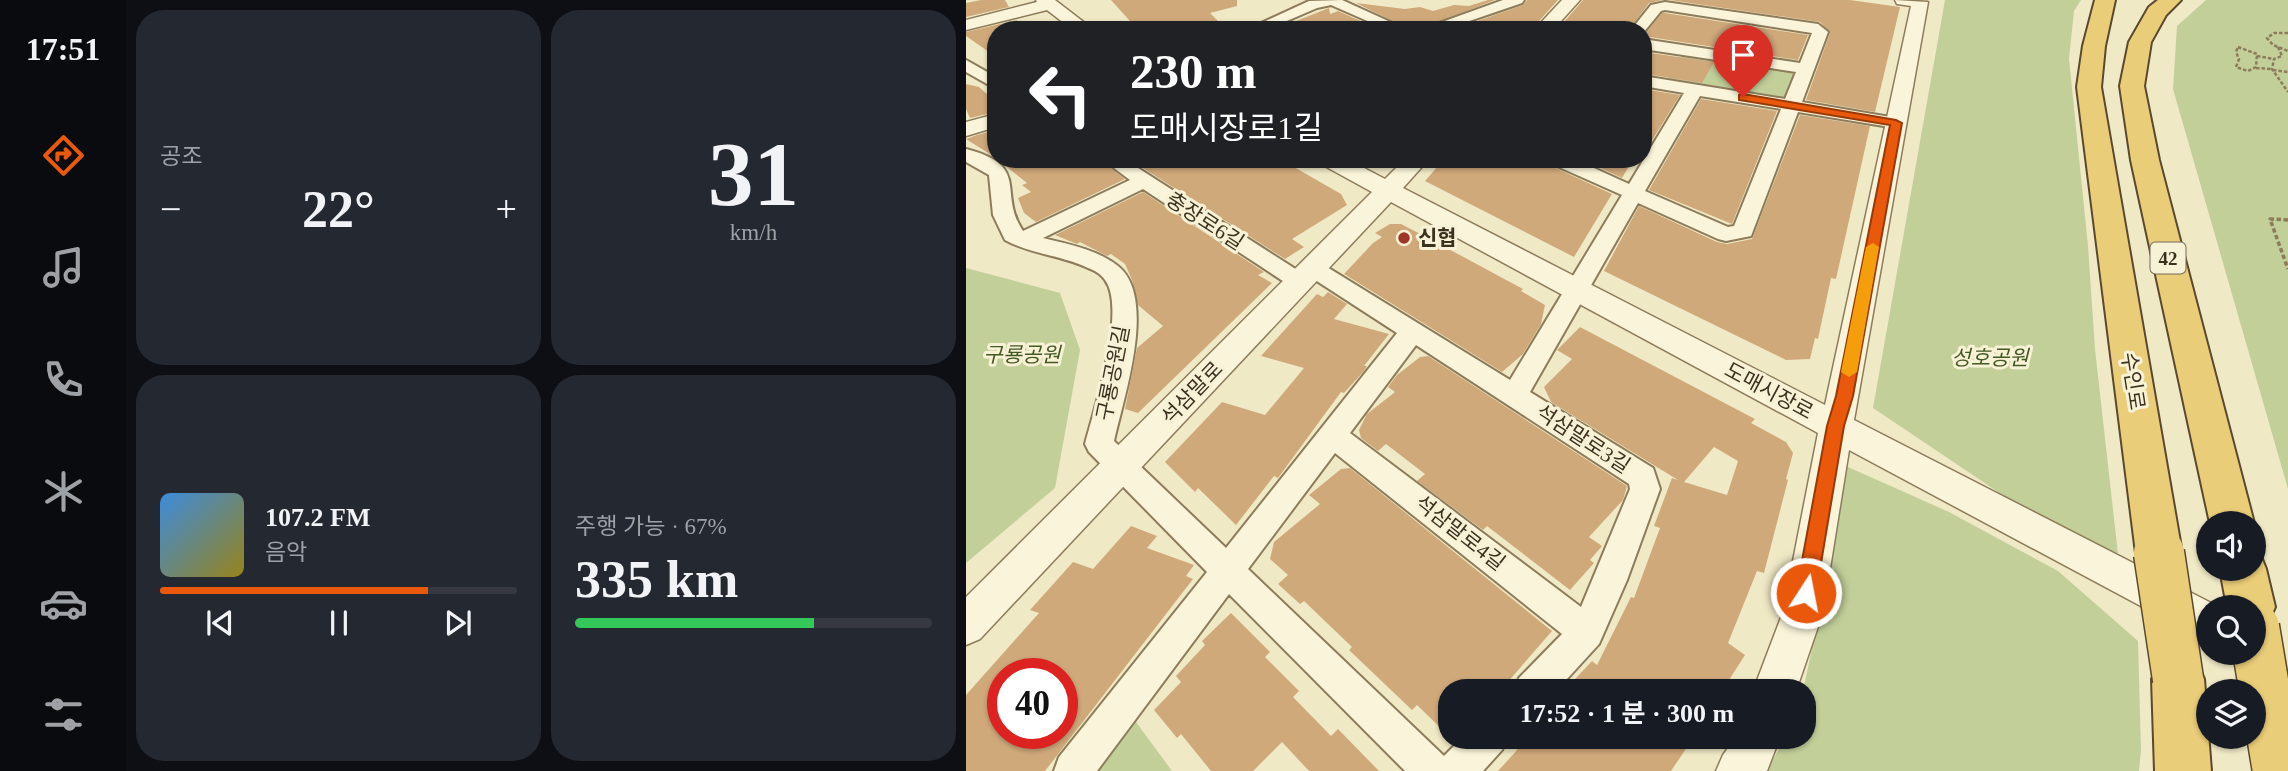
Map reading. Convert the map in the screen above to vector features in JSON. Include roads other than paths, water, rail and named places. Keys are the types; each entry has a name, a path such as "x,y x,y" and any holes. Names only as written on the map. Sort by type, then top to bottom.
{"highway":[{"path":"2094,46 2105,0"},
{"name":"수인로","path":"2125,0 2094,46 2090,87 2178,679 2183,771"},
{"name":"42","path":"2172,0 2157,12 2140,42 2133,86 2145,160 2229,511"},
{"path":"2260,665 2278,771"}],"street":[{"path":"1454,21 1517,0"},
{"path":"1552,21 1572,0"},
{"path":"1737,17 1747,0"},
{"path":"1276,21 1326,1 1380,21"},
{"path":"1778,679 1802,612 1896,123 1915,1"},
{"path":"966,25 1046,3 1072,21"},
{"path":"1577,168 1726,234 1744,231 1820,32 1813,27 1665,6 1656,8 1645,21"},
{"path":"1652,45 1807,69"},
{"path":"966,65 987,78"},
{"path":"966,83 987,81"},
{"path":"1652,82 1896,123"},
{"path":"1652,164 1695,89"},
{"path":"966,129 987,123"},
{"path":"966,155 987,165"},
{"path":"993,168 999,174 1003,215 1013,234 1022,240 1144,181"},
{"name":"충장로6길","path":"1124,168 1307,275"},
{"name":"도매시장로","path":"1346,168 2196,617"},
{"name":"석삼말로","path":"966,625 1409,168"},
{"path":"1516,395 1650,168"},
{"name":"구룡공원길","path":"1022,240 1087,258 1116,277 1126,305 1124,327 1099,444 1122,466"},
{"name":"석삼말로3길","path":"1307,275 1412,332 1643,477 1645,489 1611,580 1587,632 1543,679"},
{"path":"1073,771 1412,332"},
{"name":"석삼말로4길","path":"1332,435 1587,632"},
{"path":"1122,466 1432,771"},
{"path":"2266,653 2288,665"},
{"path":"1457,771 1478,749"},
{"path":"1739,771 1754,749"}],"place":[{"name":"신협","path":"1404,238"}],"park label":[{"name":"구룡공원","path":"1022,355"},
{"name":"성호공원","path":"1990,358"}]}
